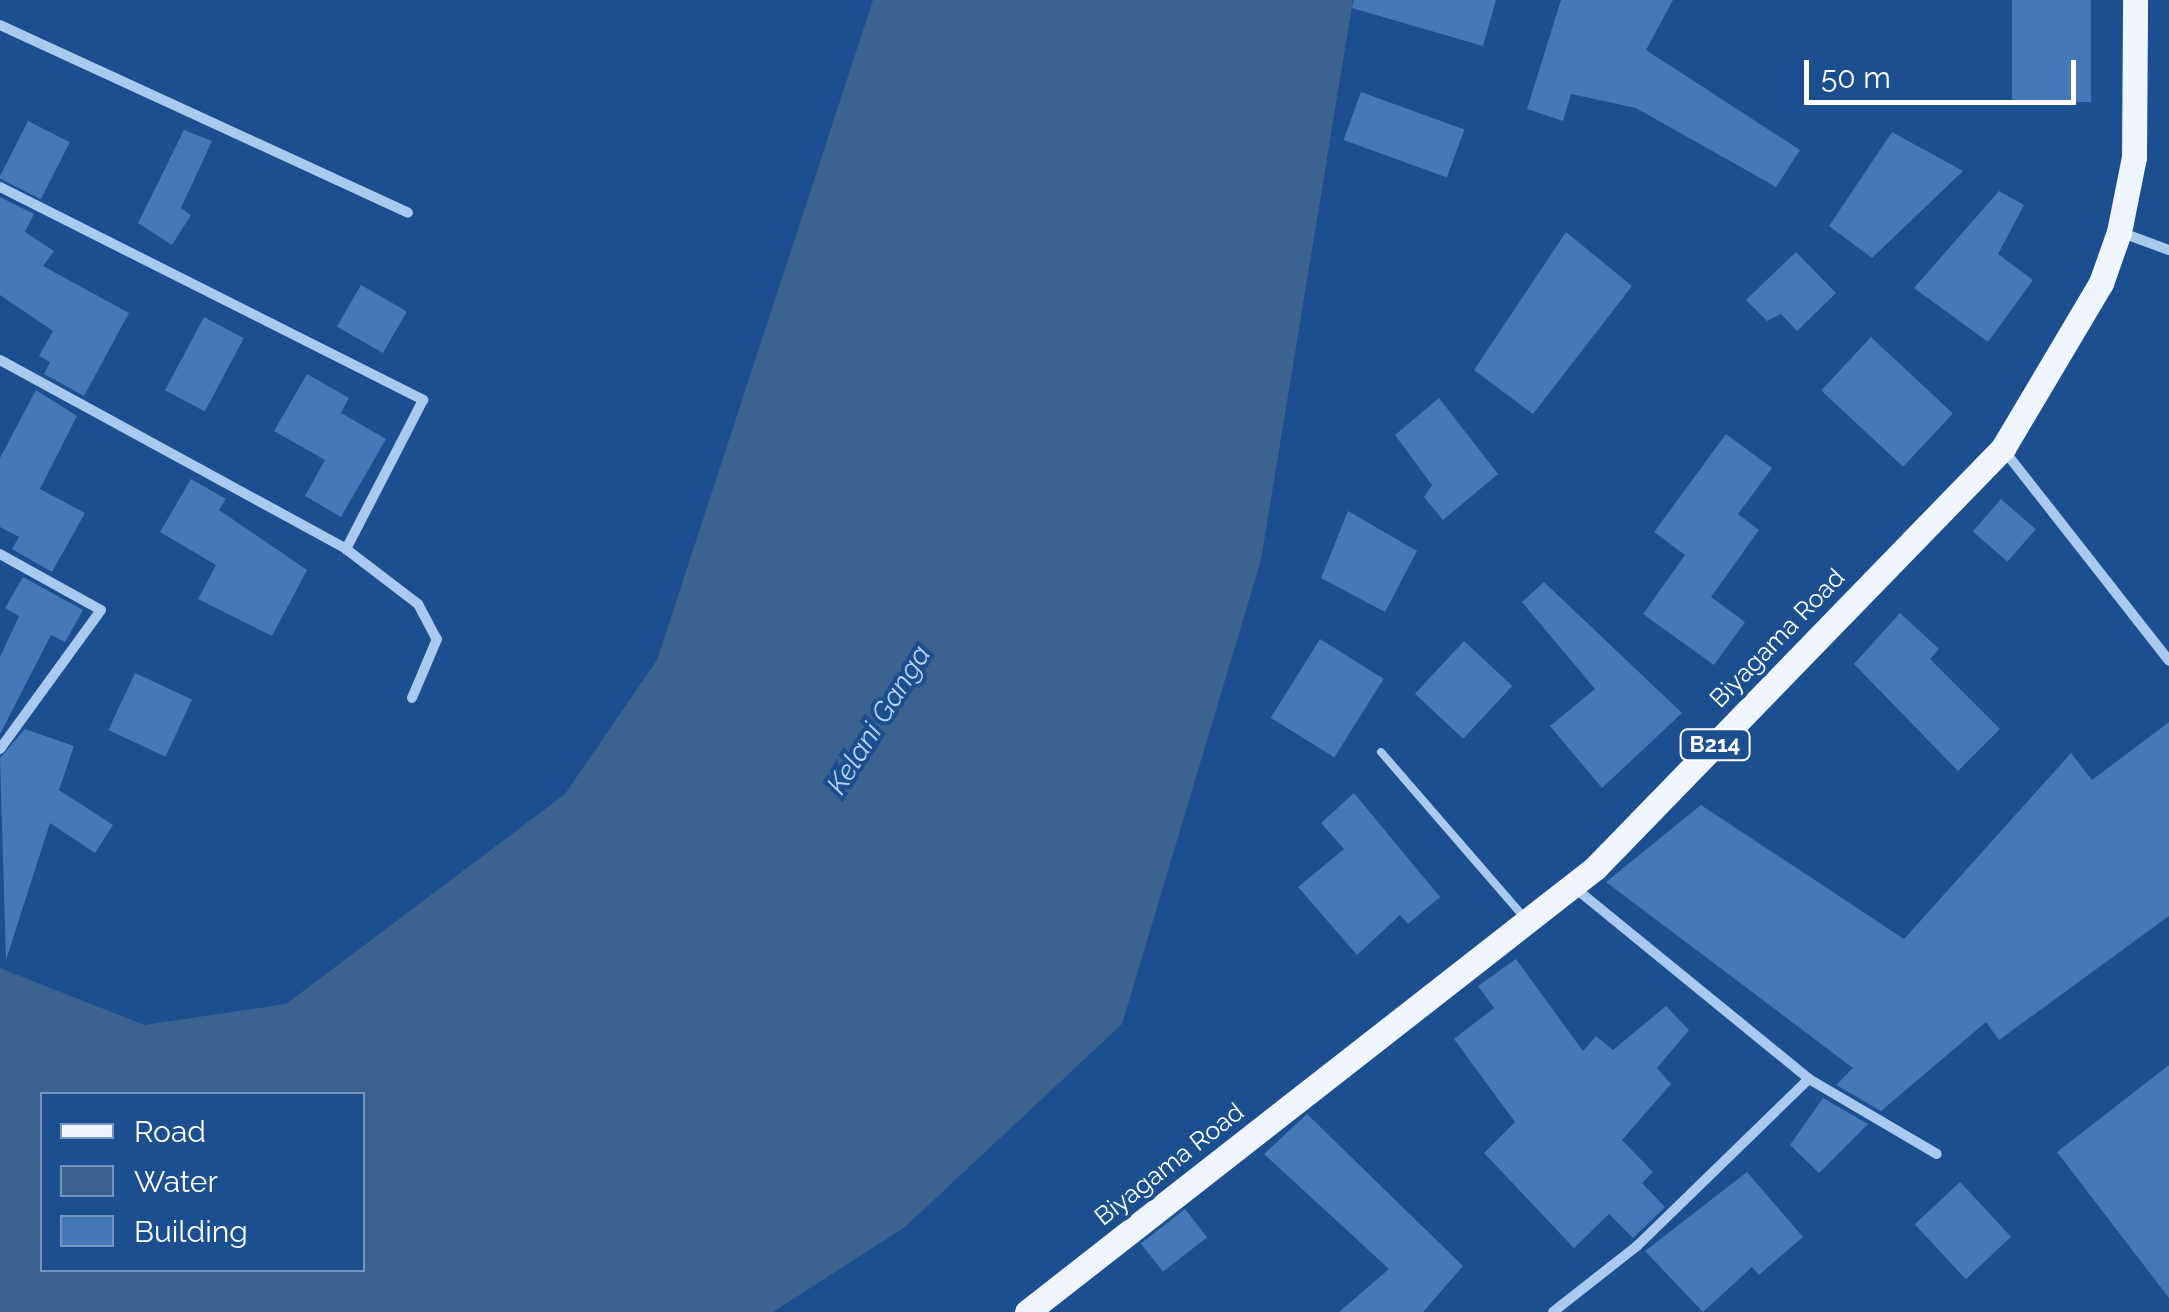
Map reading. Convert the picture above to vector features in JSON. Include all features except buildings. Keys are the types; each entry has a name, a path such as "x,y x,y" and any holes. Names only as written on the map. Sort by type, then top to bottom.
{"main road":[{"name":"Biyagama Road","path":"1027,1312 1529,924 2003,448 2102,283 2119,232 2134,157 2136,0"}],"street":[{"path":"0,25 408,213"},
{"path":"0,186 424,400 346,549"},
{"path":"2119,232 2169,250"},
{"path":"0,360 346,549 418,604 437,638 412,698"},
{"path":"2003,448 2169,661"},
{"path":"0,554 101,610 0,749"},
{"path":"1570,884 1810,1079 1937,1154"},
{"path":"1553,1312 1637,1246 1810,1079"}],"lane":[{"path":"1380,752 1529,924"}],"water":[{"name":"Kelani Ganga","path":"873,0 1353,0 1261,560 1122,1024 905,1227 773,1312 0,1312 0,968 144,1025 286,1004 565,794 657,660"}]}
